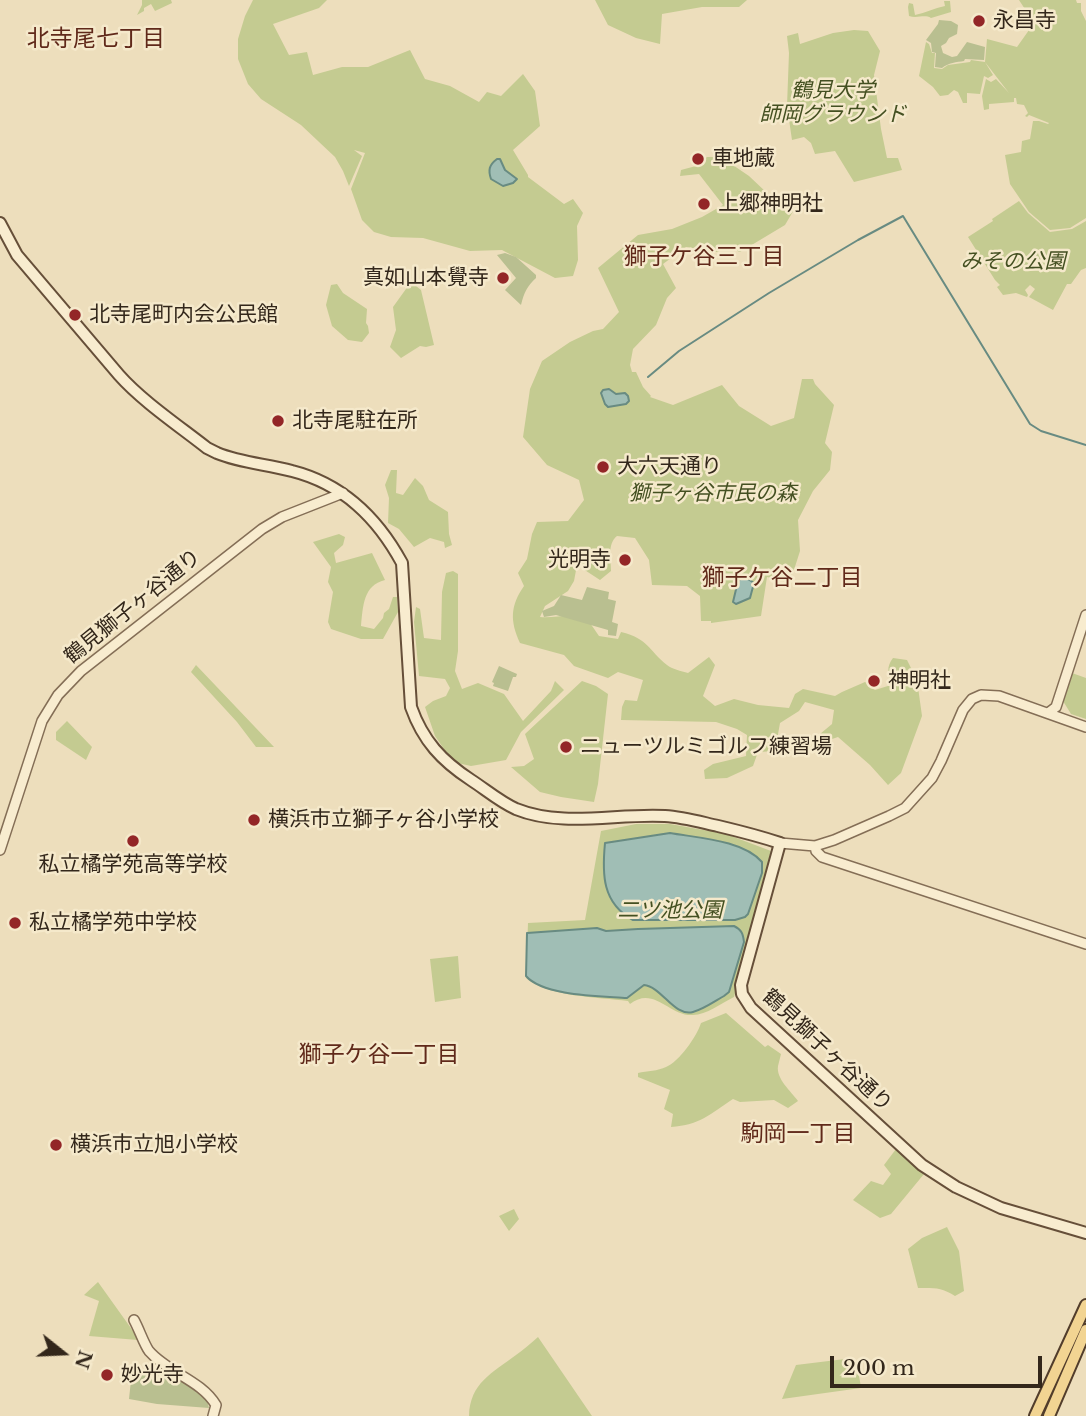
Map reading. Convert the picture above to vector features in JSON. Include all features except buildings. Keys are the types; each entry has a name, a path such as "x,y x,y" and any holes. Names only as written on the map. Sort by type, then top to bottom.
{"main road":[{"path":"0,223 17,255 127,385 207,448 217,453 309,476 343,493 356,502 393,546 402,563 411,707 435,751 449,766 515,809 535,814 558,818 687,818 780,842"},
{"name":"鶴見獅子ヶ谷通り","path":"780,842 741,985 742,994 751,1008 922,1165 956,1187 1001,1208 1086,1233"},
{"path":"1035,1416 1086,1305"},
{"path":"1049,1416 1086,1330"}],"street":[{"name":"鶴見獅子ヶ谷通り","path":"0,850 42,722 66,685 262,528 282,517 343,493"},
{"path":"1048,713 1056,707 1086,615"},
{"path":"780,842 815,846 834,841 905,808 932,778 960,715 972,699 981,695 999,695 1086,727"},
{"path":"815,846 822,857 1086,944"},
{"path":"134,1320 148,1350 212,1399 216,1405 213,1416"}],"green space":[{"path":"142,0 171,0 172,3 155,11 151,4 137,15"},
{"path":"253,0 327,0 319,8 273,24 289,55 307,52 313,75 342,67 368,67 410,50 425,79 450,86 479,102 487,92 501,96 523,74 535,91 540,126 513,150 528,177 564,204 573,199 583,213 577,226 578,260 573,276 555,278 502,250 470,251 423,238 391,237 374,232 362,220 351,189 365,153 354,150 362,156 349,186 335,157 301,125 261,99 248,84 238,59 238,39"},
{"path":"595,0 747,0 739,7 702,7 662,14 660,44 636,38 608,25"},
{"path":"1019,0 1076,0 1081,3 1081,11 1086,21 1086,218 1070,228 1050,230 1029,212 1010,184 1005,155 1021,152 1022,141 1030,139 1033,121 1049,123 1025,116 1028,113 1024,105 1017,104 1016,98 1014,102 989,104 989,109 984,110 982,96 986,79 991,82 996,79 1009,93 985,62 987,39 1017,47 1034,23"},
{"path":"944,1 950,1 951,12 931,18 909,16 909,3 913,4 915,15 945,6"},
{"path":"939,20 958,25 957,34 941,46 943,53 957,56 967,42 985,47 984,60 965,59 942,68 935,67 936,53 932,52 931,43 926,40"},
{"name":"鶴見大学 師岡グラウンド","path":"868,31 880,51 874,75 881,129 887,158 898,158 902,170 854,182 835,151 815,154 811,143 804,137 792,140 787,106 787,36 798,33 800,44 833,33"},
{"path":"926,42 932,53 935,53 934,68 942,69 971,60 985,62 993,75 988,78 984,76 980,94 967,93 967,103 963,103 958,92 954,90 948,95 940,96 919,76"},
{"name":"獅子ヶ谷市民の森","path":"707,157 721,157 749,176 767,193 795,208 785,225 740,252 730,248 716,252 686,247 663,264 676,288 667,298 656,325 633,349 630,365 650,397 673,405 722,385 739,406 771,426 794,418 802,379 813,379 834,405 825,443 832,452 830,470 813,491 798,520 800,551 793,573 787,582 767,577 761,616 711,623 701,621 700,596 687,586 652,585 649,560 635,538 617,536 611,547 611,571 600,580 577,565 574,581 568,591 545,606 540,617 577,616 588,621 599,636 618,639 621,632 630,635 643,642 669,666 688,673 709,657 715,665 703,696 715,706 734,699 789,708 795,694 803,689 835,696 865,682 875,690 891,685 888,671 893,658 907,660 917,680 922,716 901,773 888,785 838,737 826,741 823,751 818,751 820,734 832,724 834,710 805,702 799,711 780,723 775,751 758,752 753,766 727,778 705,779 704,770 713,764 746,756 747,735 716,722 621,720 625,700 637,701 643,680 618,672 608,678 574,666 564,655 520,643 514,628 514,607 524,586 518,573 527,559 537,522 568,521 584,500 579,480 547,465 523,437 530,389 542,361 570,342 603,329 619,312 598,268 638,235 672,229 723,205 699,174 680,176 681,170 696,166"},
{"name":"みその公園","path":"1019,201 1028,213 1050,232 1072,229 1086,221 1086,268 1081,270 1071,284 1067,284 1053,310 1029,297 1035,289 1030,285 1025,290 1027,297 1016,293 1003,295 997,287 1000,285 968,237"},
{"path":"505,253 516,257 536,275 526,290 521,305 505,290 516,278 497,255"},
{"path":"411,282 421,290 434,345 420,346 401,358 390,347 396,330 393,307"},
{"path":"337,284 343,293 367,309 366,323 369,333 362,342 348,340 332,326 326,305 331,285"},
{"path":"391,470 397,470 396,493 403,495 415,478 423,486 429,500 448,512 452,545 445,548 444,542 430,538 414,547 399,529 388,523 389,498 385,485"},
{"path":"339,534 345,537 343,545 334,553 336,563 372,553 385,580 368,592 361,626 374,629 389,609 393,597 397,597 398,612 383,639 361,639 331,629 328,622 333,592 328,582 331,567 313,542"},
{"path":"453,571 458,574 458,651 455,671 462,689 478,683 504,694 523,721 551,691 555,681 564,690 521,732 506,760 471,766 453,762 435,736 425,707 446,696 450,688 445,679 419,676 414,622 416,607 420,609 424,638 441,640 442,592 446,573"},
{"path":"587,587 609,592 608,599 616,601 612,622 618,624 616,636 608,635 608,630 556,615 544,617 542,611 554,606 561,595 582,600"},
{"path":"196,665 274,747 256,747 191,672"},
{"path":"499,666 517,674 513,677 508,691 493,686 492,682"},
{"path":"1072,673 1086,678 1086,719 1071,714 1063,701"},
{"name":"ニューツルミゴルフ練習場","path":"582,681 608,694 594,802 540,792 511,767 524,766 534,759 525,734"},
{"path":"67,721 92,747 86,760 56,740 56,732"},
{"name":"二ツ池公園","path":"636,824 670,824 726,834 771,851 734,997 703,1013 685,1014 647,998 630,1004 628,1001 560,993 526,978 528,923 585,920 601,831"},
{"path":"458,956 461,998 435,1002 430,959"},
{"path":"726,1013 765,1047 768,1045 781,1054 779,1076 798,1101 788,1108 774,1100 740,1102 733,1099 697,1121 671,1127 673,1114 664,1109 670,1090 638,1077 638,1073 671,1064 687,1048 701,1023"},
{"path":"896,1149 924,1174 891,1214 880,1218 853,1200 871,1181 883,1185 891,1174 884,1165"},
{"path":"514,1209 519,1219 509,1231 499,1216"},
{"path":"947,1227 959,1251 964,1291 955,1296 937,1289 918,1288 908,1249 922,1238"},
{"path":"98,1282 138,1340 89,1336 99,1301 84,1295"},
{"path":"538,1337 592,1416 469,1416 473,1395 484,1380"},
{"path":"845,1359 857,1370 861,1388 782,1399 796,1365"},
{"path":"158,1363 207,1400 209,1408 129,1399 131,1380"}],"water":[{"path":"500,159 505,170 517,179 513,183 503,186 491,179 490,168"},
{"path":"609,389 616,394 625,393 629,401 608,407 601,393"},
{"path":"742,578 754,583 750,598 736,604 733,602 738,581"},
{"path":"670,833 732,844 762,862 762,873 745,917 735,920 633,920 615,905 604,877 605,843"},
{"path":"734,926 742,932 744,942 729,992 693,1012 680,1010 657,991 644,985 627,998 545,988 526,976 527,933 597,928 606,931"}],"waterway":[{"path":"648,377 679,351 769,293 903,216 1030,424 1041,431 1086,445"}],"place":[{"name":"永昌寺","path":"979,21"},
{"name":"車地蔵","path":"698,159"},
{"name":"上郷神明社","path":"704,204"},
{"name":"真如山本覺寺","path":"503,278"},
{"name":"北寺尾町内会公民館","path":"75,315"},
{"name":"北寺尾駐在所","path":"278,421"},
{"name":"大六天通り","path":"603,467"},
{"name":"光明寺","path":"625,560"},
{"name":"神明社","path":"874,681"},
{"name":"ニューツルミゴルフ練習場","path":"566,747"},
{"name":"横浜市立獅子ヶ谷小学校","path":"254,820"},
{"name":"私立橘学苑高等学校","path":"133,841"},
{"name":"私立橘学苑中学校","path":"15,923"},
{"name":"横浜市立旭小学校","path":"56,1145"},
{"name":"妙光寺","path":"107,1375"}],"district":[{"name":"北寺尾七丁目","path":"96,40"},
{"name":"獅子ケ谷三丁目","path":"704,258"},
{"name":"獅子ケ谷二丁目","path":"782,579"},
{"name":"獅子ケ谷一丁目","path":"379,1056"},
{"name":"駒岡一丁目","path":"798,1135"}]}
